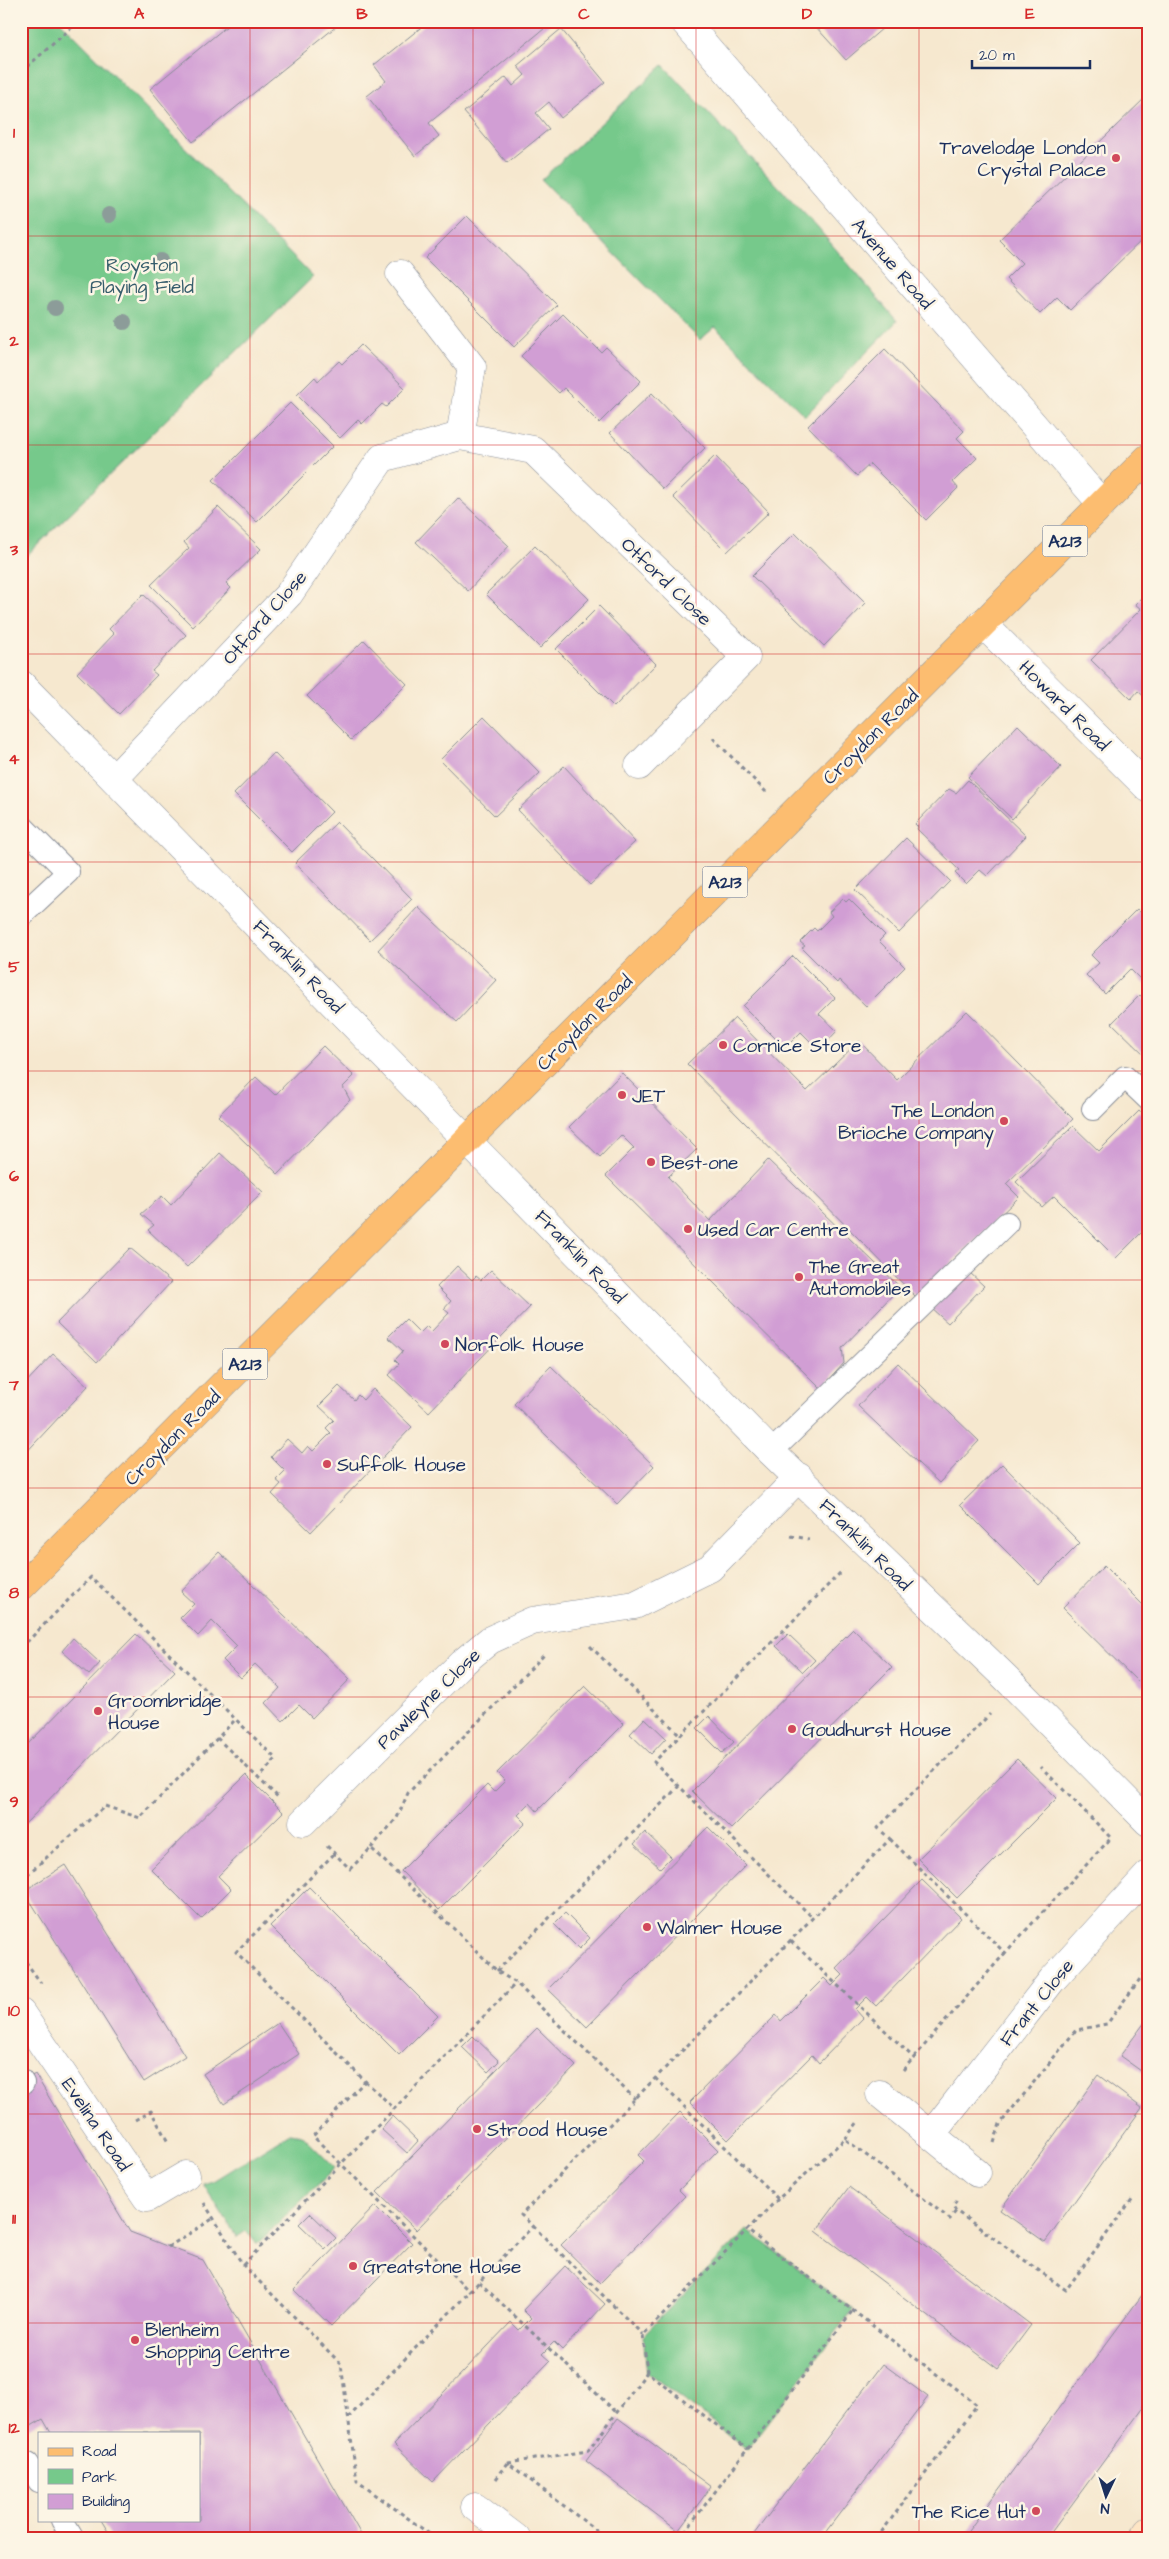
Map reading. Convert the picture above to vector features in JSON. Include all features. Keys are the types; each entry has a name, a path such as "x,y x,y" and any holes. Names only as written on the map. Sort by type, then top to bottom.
{"main road":[{"name":"Croydon Road","path":"21,1587 469,1140 982,622 1148,458"}],"street":[{"name":"Avenue Road","path":"684,21 1102,504"},
{"path":"400,274 472,367 460,436"},
{"name":"Otford Close","path":"115,778 289,594 382,458 460,436 533,450 746,657 639,766"},
{"name":"Howard Road","path":"982,622 1148,788"},
{"name":"Franklin Road","path":"21,684 469,1140 771,1452 1006,1677 1148,1822"},
{"name":"Pawleyne Close","path":"303,1822 462,1663 490,1640 532,1620 635,1605 710,1568 799,1477"},
{"name":"Frant Close","path":"931,2135 1052,1980 1148,1875"},
{"name":"Evelina Road","path":"21,2013 147,2198 186,2175"},
{"path":"880,2094 976,2174"},
{"path":"475,2507 516,2538"},
{"path":"1143,2538 1148,2531"}],"lane":[{"path":"21,825 68,872 21,916"},
{"path":"1093,1109 1126,1077 1148,1099"},
{"path":"771,1452 1007,1223"},
{"path":"63,2522 73,2538"}],"path":[{"path":"21,72 79,21"},
{"path":"690,714 790,817"},
{"path":"813,1918 654,1762 844,1569"},
{"path":"21,1648 91,1577 276,1759 258,1778"},
{"path":"586,1642 680,1735"},
{"path":"217,1738 350,1869 397,1818 408,1793 545,1654"},
{"path":"996,1721 990,1714 878,1828 1005,1953"},
{"path":"21,1880 105,1806 140,1818 235,1720"},
{"path":"643,2335 778,2199 844,2139 880,2094 915,2059 1005,1953 1111,1838 1037,1762"},
{"path":"497,1971 679,1786"},
{"path":"508,2463 588,2451 647,2372 643,2335 521,2215 890,1840"},
{"path":"371,1848 497,1971 516,1982 635,2099"},
{"path":"334,1854 236,1952 395,2109"},
{"path":"791,1941 915,2059"},
{"path":"1133,2198 1066,2290 953,2206 989,2156 1000,2124 1076,2030 1107,2024 1148,1968"},
{"path":"243,2264 342,2164 516,1982"},
{"path":"655,2078 778,2199"},
{"path":"365,2081 313,2136 470,2292"},
{"path":"133,2122 151,2111 186,2175 243,2264 341,2364 357,2481 436,2538"},
{"path":"844,2139 950,2219 956,2210"},
{"path":"168,2247 214,2218"},
{"path":"348,2418 532,2226"},
{"path":"747,2230 978,2405 877,2538"},
{"path":"479,2282 617,2414"},
{"path":"680,2538 852,2310"},
{"path":"647,2372 748,2449"}],"green space":[{"name":"Royston Playing Field","path":"28,21 60,21 313,277 21,561 21,27"},
{"path":"663,65 816,226 897,321 805,416 715,327 700,340 541,180"},
{"path":"290,2133 302,2135 335,2168 257,2244 246,2231 237,2237 203,2184 213,2181"},
{"path":"747,2230 853,2310 748,2449 647,2372 643,2335"}],"building":[{"path":"233,21 343,21 193,142 150,89"},
{"path":"429,21 548,21 550,24 429,123 439,136 415,156 367,96 386,81 374,65"},
{"path":"820,21 891,21 846,60 815,26"},
{"path":"561,29 605,82 561,118 549,102 536,113 549,129 507,163 464,112 506,77 513,86 525,75 517,66"},
{"name":"Travelodge London Crystal Palace","path":"1148,95 1148,234 1070,310 1057,297 1040,314 1006,279 1022,263 999,240"},
{"path":"467,216 557,305 514,347 425,258"},
{"path":"563,314 601,352 606,347 641,381 599,423 564,388 559,393 521,356"},
{"path":"361,345 405,388 386,407 382,404 362,424 358,420 340,438 297,395 315,377 318,381 339,361 342,364"},
{"path":"885,349 964,431 957,438 977,458 953,482 958,488 926,520 870,464 857,476 808,426"},
{"path":"652,393 705,448 663,489 610,433"},
{"path":"290,403 333,446 257,522 213,480"},
{"path":"715,456 769,512 727,552 673,497"},
{"path":"458,498 509,546 468,591 416,542"},
{"path":"218,507 261,549 226,583 231,588 193,627 151,585 189,548 184,542"},
{"path":"795,533 866,603 824,646 752,576"},
{"path":"535,546 589,599 540,648 486,594"},
{"path":"1148,591 1148,700 1138,691 1131,699 1091,660 1141,609 1135,604"},
{"path":"143,594 186,635 152,671 157,675 119,714 77,673 114,634 109,629"},
{"path":"599,606 656,664 614,707 556,649"},
{"path":"364,640 407,684 351,740 307,696"},
{"path":"484,716 540,773 495,816 440,760"},
{"path":"1018,725 1061,767 1012,819 968,777"},
{"path":"274,753 332,812 292,852 234,794"},
{"path":"564,766 635,842 590,885 518,810"},
{"path":"968,780 1026,836 987,876 980,870 966,884 955,873 959,870 917,829 918,827 915,824 949,789 956,793"},
{"path":"337,822 412,899 370,940 295,863"},
{"path":"906,838 950,881 899,933 855,890"},
{"path":"843,899 846,902 849,899 885,935 879,941 905,967 866,1006 839,980 837,983 802,948 805,946 800,942 814,928 817,931 832,916 829,912"},
{"path":"418,907 496,980 457,1022 378,950"},
{"path":"1137,909 1143,915 1148,911 1148,987 1130,969 1105,994 1086,975 1099,963 1091,955"},
{"path":"793,956 835,998 819,1014 837,1031 819,1050 801,1032 785,1048 743,1006"},
{"path":"1140,995 1148,1003 1148,1058 1112,1023"},
{"path":"967,1011 1073,1119 1006,1184 1019,1197 916,1297 687,1064 735,1018 807,1091 859,1041 897,1080"},
{"path":"323,1046 354,1076 343,1087 350,1100 278,1174 218,1116 256,1077 275,1095"},
{"name":"The Great Automobiles","path":"622,1073 697,1149 668,1177 710,1221 768,1160 900,1287 842,1348 844,1363 821,1389 606,1176 634,1148 621,1135 600,1157 569,1127"},
{"path":"1139,1111 1148,1119 1148,1226 1116,1258 1054,1196 1042,1207 1016,1182 1073,1126 1099,1151"},
{"path":"220,1153 263,1192 187,1267 148,1230 154,1225 141,1214 162,1196 171,1205"},
{"path":"130,1248 171,1282 97,1362 57,1323"},
{"name":"Norfolk House","path":"457,1266 472,1280 476,1276 481,1280 491,1270 530,1307 429,1412 389,1375 399,1364 395,1360 403,1351 388,1337 406,1319 420,1333 427,1326 432,1331 449,1313 444,1309 451,1301 437,1287"},
{"path":"969,1272 984,1286 948,1323 932,1309"},
{"path":"53,1354 88,1386 21,1458 21,1388"},
{"path":"898,1363 979,1441 939,1483 858,1406"},
{"path":"551,1366 654,1466 617,1504 514,1404"},
{"name":"Suffolk House","path":"339,1386 354,1400 358,1395 363,1400 373,1389 412,1427 311,1532 272,1494 281,1484 276,1480 285,1471 271,1457 287,1439 302,1453 308,1446 313,1451 331,1433 326,1428 334,1420 319,1406"},
{"path":"1002,1464 1080,1543 1039,1584 960,1505"},
{"path":"219,1552 350,1679 312,1718 299,1705 283,1721 266,1703 280,1688 255,1664 241,1678 223,1660 237,1646 212,1621 198,1636 180,1618 194,1604 181,1592"},
{"path":"1104,1566 1148,1610 1148,1682 1143,1687 1063,1608"},
{"name":"Goudhurst House","path":"853,1629 892,1667 731,1829 692,1791"},
{"name":"Groombridge House","path":"136,1634 175,1671 21,1828 21,1751"},
{"path":"788,1634 815,1660 803,1672 776,1646"},
{"path":"73,1638 100,1663 89,1675 62,1651"},
{"path":"585,1686 624,1724 537,1811 530,1803 518,1815 526,1823 439,1910 401,1871 487,1785 494,1792 505,1781 497,1773"},
{"path":"709,1716 734,1742 722,1753 697,1728"},
{"path":"645,1718 666,1738 651,1754 630,1734"},
{"path":"1017,1759 1057,1798 957,1898 918,1859"},
{"path":"246,1775 283,1812 218,1876 231,1889 201,1919 151,1869"},
{"name":"Walmer House","path":"708,1827 746,1865 587,2027 548,1989"},
{"path":"645,1832 671,1857 660,1868 634,1844"},
{"path":"65,1865 185,2056 144,2082 24,1891"},
{"path":"922,1880 961,1918 876,2006 867,1997 855,2009 863,2018 819,2063 812,2055 728,2140 690,2102 776,2015 781,2021 824,1978 832,1986 843,1975 836,1968"},
{"path":"309,1887 438,2016 399,2055 270,1926"},
{"path":"565,1913 590,1938 579,1949 554,1924"},
{"path":"1148,2018 1148,2076 1120,2056"},
{"path":"278,2023 299,2054 224,2104 203,2074"},
{"name":"Strood House","path":"537,2028 576,2066 416,2230 377,2192"},
{"path":"473,2036 499,2061 488,2072 462,2047"},
{"name":"Blenheim Shopping Centre","path":"35,2074 130,2232 203,2260 363,2538 112,2538 102,2522 200,2522 200,2432 50,2432 43,2419 21,2432 21,2083"},
{"path":"1098,2075 1142,2108 1045,2242 1000,2210"},
{"path":"680,2112 718,2150 679,2190 685,2196 600,2283 561,2245 644,2161 638,2155"},
{"path":"392,2116 418,2141 407,2153 381,2129"},
{"path":"849,2187 1031,2325 998,2369 816,2231"},
{"name":"Greatstone House","path":"375,2206 412,2243 331,2326 294,2290"},
{"path":"310,2213 336,2238 325,2249 299,2224"},
{"path":"565,2266 605,2304 562,2350 554,2342 542,2354 550,2361 433,2482 394,2444 511,2322 519,2330 531,2318 523,2310"},
{"path":"1148,2287 1148,2401 1047,2538 963,2538"},
{"path":"883,2364 928,2397 821,2538 751,2538"},
{"path":"618,2418 711,2487 678,2531 586,2461"}],"place":[{"name":"Travelodge London Crystal Palace","path":"1116,158"},
{"name":"Cornice Store","path":"723,1045"},
{"name":"JET","path":"622,1095"},
{"name":"The London Brioche Company","path":"1004,1121"},
{"name":"Best-one","path":"651,1162"},
{"name":"Used Car Centre","path":"688,1229"},
{"name":"The Great Automobiles","path":"799,1277"},
{"name":"Norfolk House","path":"445,1344"},
{"name":"Suffolk House","path":"327,1464"},
{"name":"Groombridge House","path":"98,1711"},
{"name":"Goudhurst House","path":"792,1729"},
{"name":"Walmer House","path":"647,1927"},
{"name":"Strood House","path":"477,2129"},
{"name":"Greatstone House","path":"353,2266"},
{"name":"Blenheim Shopping Centre","path":"135,2340"},
{"name":"The Rice Hut","path":"1036,2511"}]}
